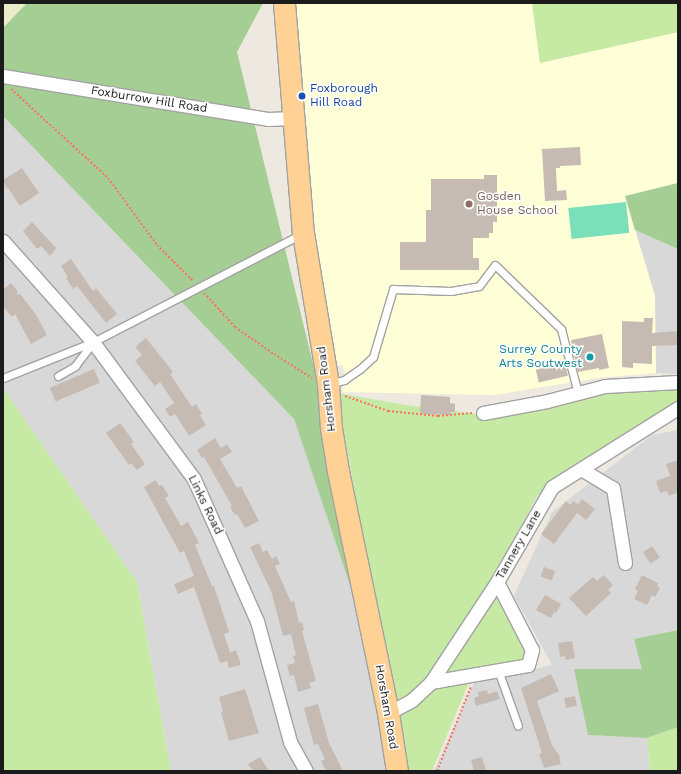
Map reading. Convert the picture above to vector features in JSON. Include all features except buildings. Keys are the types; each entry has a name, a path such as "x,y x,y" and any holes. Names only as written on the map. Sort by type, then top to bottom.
{"main road":[{"name":"Horsham Road","path":"284,3 303,233 328,387 331,428 338,471 388,713 397,771"}],"street":[{"name":"Foxburrow Hill Road","path":"6,82 268,119 294,118"},
{"name":"Links Road","path":"3,241 93,342 194,479 257,621 290,742 306,771"},
{"path":"483,412 547,401 605,386 678,382"},
{"name":"Tannery Lane","path":"388,713 412,700 431,682 497,582 552,487 678,408"},
{"path":"582,469 613,488 625,563"},
{"path":"431,682 528,665 532,650 497,582"}],"lane":[{"path":"3,378 93,342 198,286 303,233"},
{"path":"328,387 344,380 360,369 373,357 393,289 451,291 479,286 495,265 561,329 578,393"},
{"path":"58,376 75,366 93,342"},
{"path":"498,670 518,726"}],"path":[{"path":"6,82 108,178 157,245 198,286 235,327 328,387 388,411 438,416 483,412"},
{"path":"437,771 476,674"}],"shaded area":[{"path":"3,3 27,3 3,28"},
{"name":"Gosden House School","path":"295,3 532,3 540,63 678,32 678,183 625,196 655,296 656,373 598,378 494,395 342,392 343,384 348,380 342,365 332,367 320,288"},
{"path":"3,116 294,419 355,600 389,771 171,771 137,582 3,388"},
{"path":"635,230 678,249 678,374 656,373 654,293"},
{"path":"678,430 678,630 634,639 643,669 575,669 588,735 647,738 650,771 434,771 474,683 552,665 514,596 552,512 652,435"}],"green space":[{"path":"27,3 263,3 237,52 316,376 355,600 294,419 3,116 3,28"},
{"path":"532,3 678,3 678,32 540,63"},
{"path":"678,183 678,249 635,230 625,196"},
{"path":"626,202 629,233 572,239 568,208"},
{"path":"678,378 678,412 537,496 493,580 530,657 472,675 432,771 405,771 337,393 406,405 493,416 589,388"},
{"path":"3,388 137,582 171,771 3,771"},
{"path":"678,630 678,727 647,738 588,735 574,669 642,669 634,639"},
{"path":"678,727 678,771 650,771 647,738"}],"place":[{"name":"Foxborough Hill Road","path":"302,96"},
{"name":"Gosden House School","path":"469,204"},
{"name":"Surrey County Arts Soutwest","path":"590,357"}]}
